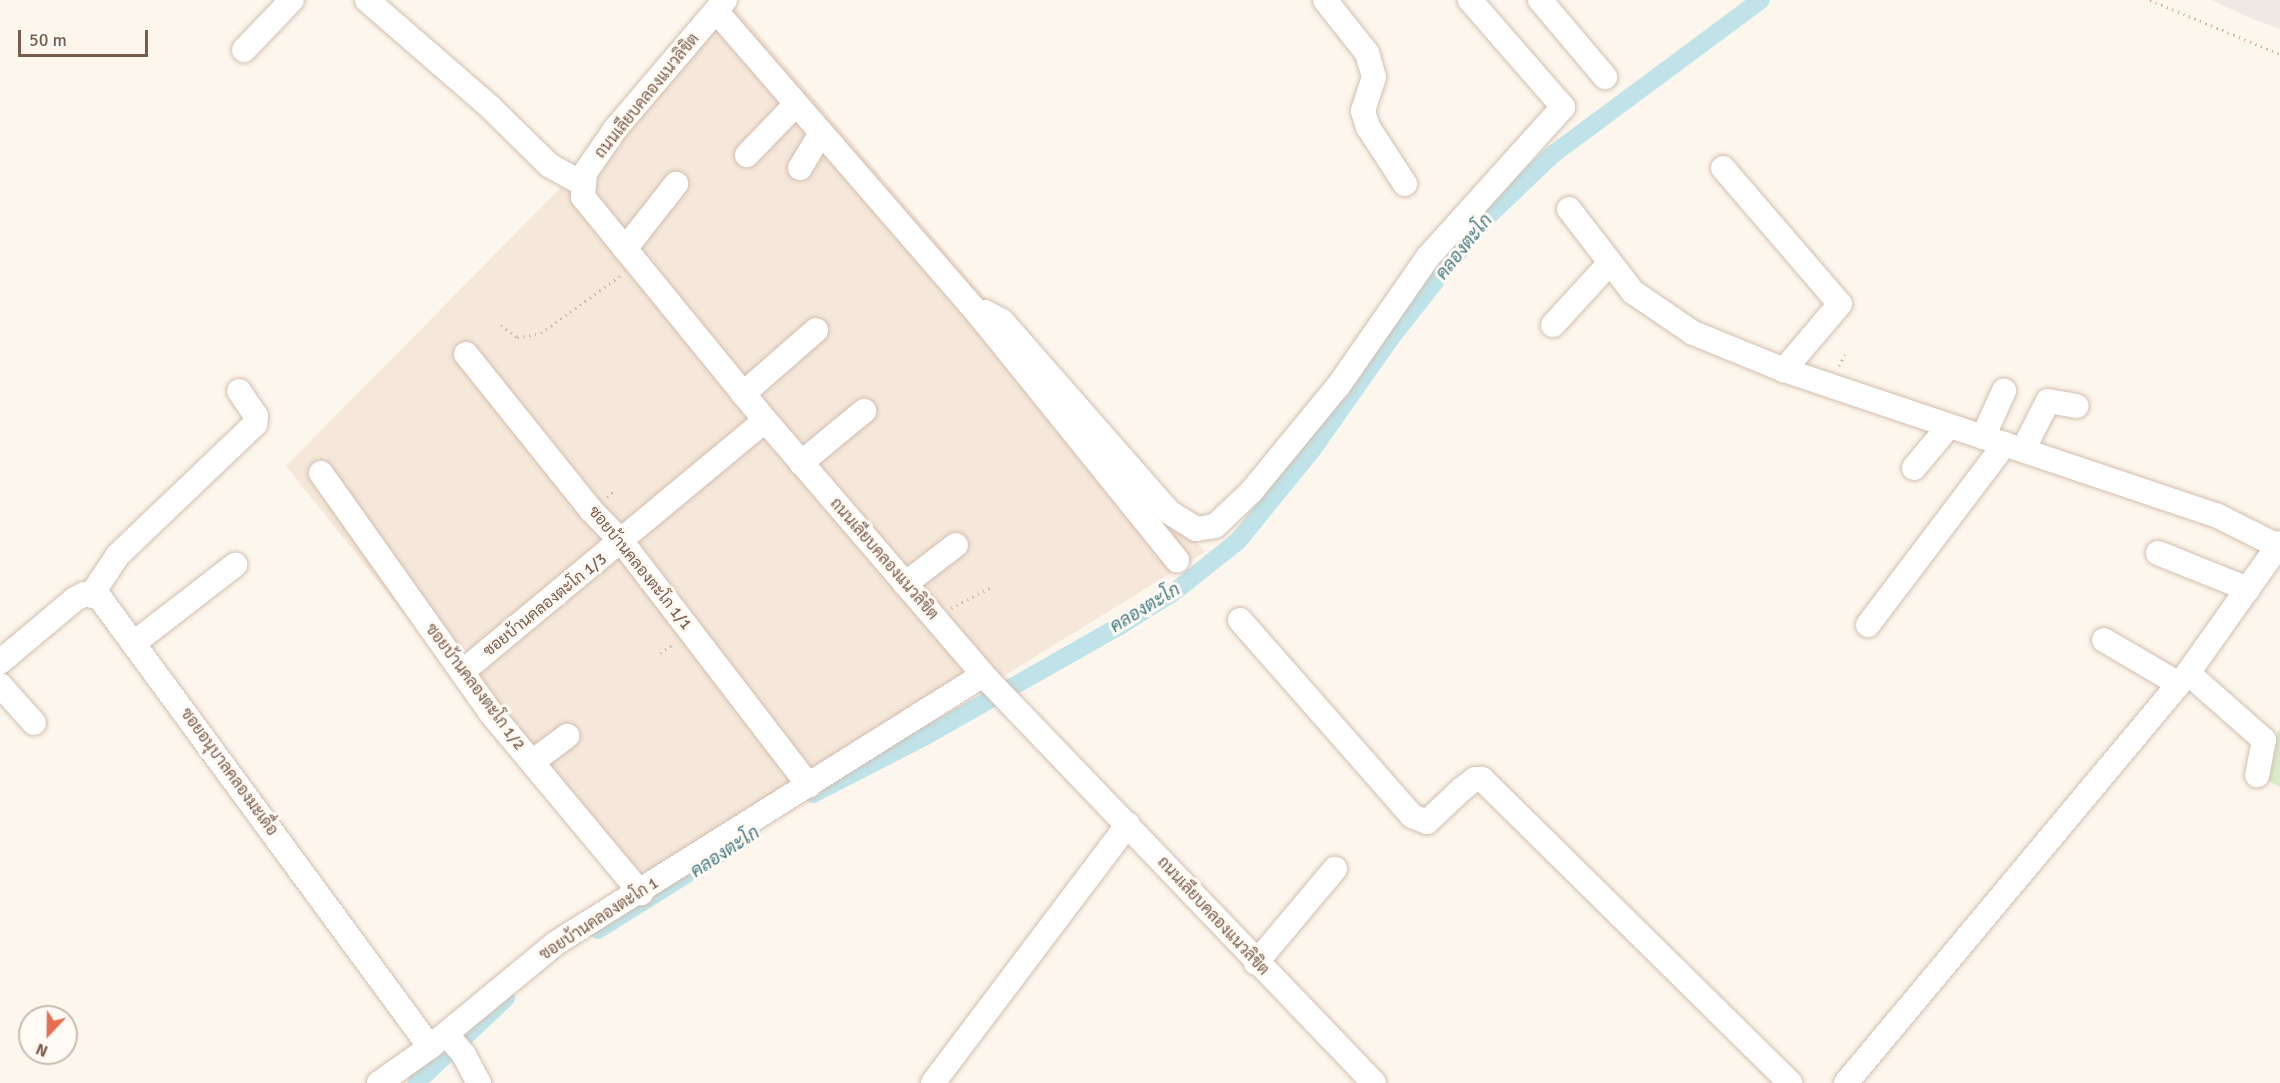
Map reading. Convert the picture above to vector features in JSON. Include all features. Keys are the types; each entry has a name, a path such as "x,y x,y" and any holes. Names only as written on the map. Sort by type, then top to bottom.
{"street":[{"path":"244,50 292,0"},
{"path":"367,0 489,107 549,165 582,183"},
{"path":"1325,0 1367,53 1374,77 1364,111 1368,127 1405,184"},
{"path":"980,316 985,312 1002,321 1169,512 1196,529 1215,526 1251,492 1339,385 1428,257 1563,107 1470,0"},
{"path":"1540,0 1605,77"},
{"path":"721,6 796,104 980,316 1177,560"},
{"name":"ถนนเลียบคลองแนวลิขิต","path":"721,6 616,128 582,183 584,196 743,394 985,677 1128,824 1256,963 1374,1083"},
{"path":"747,155 796,104"},
{"path":"800,168 821,133"},
{"path":"1723,168 1840,304 1784,370"},
{"path":"631,256 676,184"},
{"path":"1569,209 1608,265 1633,292 1664,316 1693,333 1784,370 2216,515 2279,544 2183,678 1845,1083"},
{"path":"1553,325 1608,265"},
{"path":"743,394 816,330"},
{"name":"ซอยบ้านคลองตะโก 1/1","path":"466,354 591,510 622,542 809,786"},
{"path":"0,662 75,599 92,594 118,555 255,424 256,416 238,391"},
{"path":"2004,391 2004,444"},
{"path":"1868,625 2004,444 2048,401 2077,406"},
{"path":"801,463 864,411"},
{"name":"ซอยบ้านคลองตะโก 1/3","path":"462,672 622,542 765,420"},
{"path":"1914,468 1949,426"},
{"name":"ซอยบ้านคลองตะโก 1/2","path":"321,473 462,672 532,762 641,893"},
{"path":"905,584 956,545"},
{"path":"2158,553 2248,589"},
{"path":"134,643 235,565"},
{"name":"ซอยอนุบาลคลองมะเดื่อ","path":"92,594 100,598 479,1083"},
{"path":"1240,620 1412,816 1427,822 1475,779 1482,779 1790,1083"},
{"path":"2104,640 2183,678 2264,740 2257,775"},
{"name":"ซอยบ้านคลองตะโก 1","path":"379,1083 447,1044 556,944 985,677"},
{"path":"0,685 34,723"},
{"path":"532,762 567,736"},
{"path":"933,1083 1128,824"},
{"path":"1256,963 1335,869"}],"path":[{"path":"2150,0 2280,54"},
{"path":"501,325 517,337 541,333 631,256"},
{"path":"934,618 990,588"}],"shaded area":[{"path":"2211,0 2280,0 2280,29 2253,19"},
{"path":"737,9 1205,552 635,903 286,466"}],"green space":[{"path":"2280,728 2280,787 2257,775"}],"waterway":[{"name":"คลองตะโก","path":"813,794 924,737 1121,625 1174,592 1238,541 1312,450 1390,339 1482,222 1552,155 1761,0"},
{"name":"คลองตะโก","path":"598,930 752,833"},
{"name":"คลองตะโก","path":"416,1083 506,998"}]}
